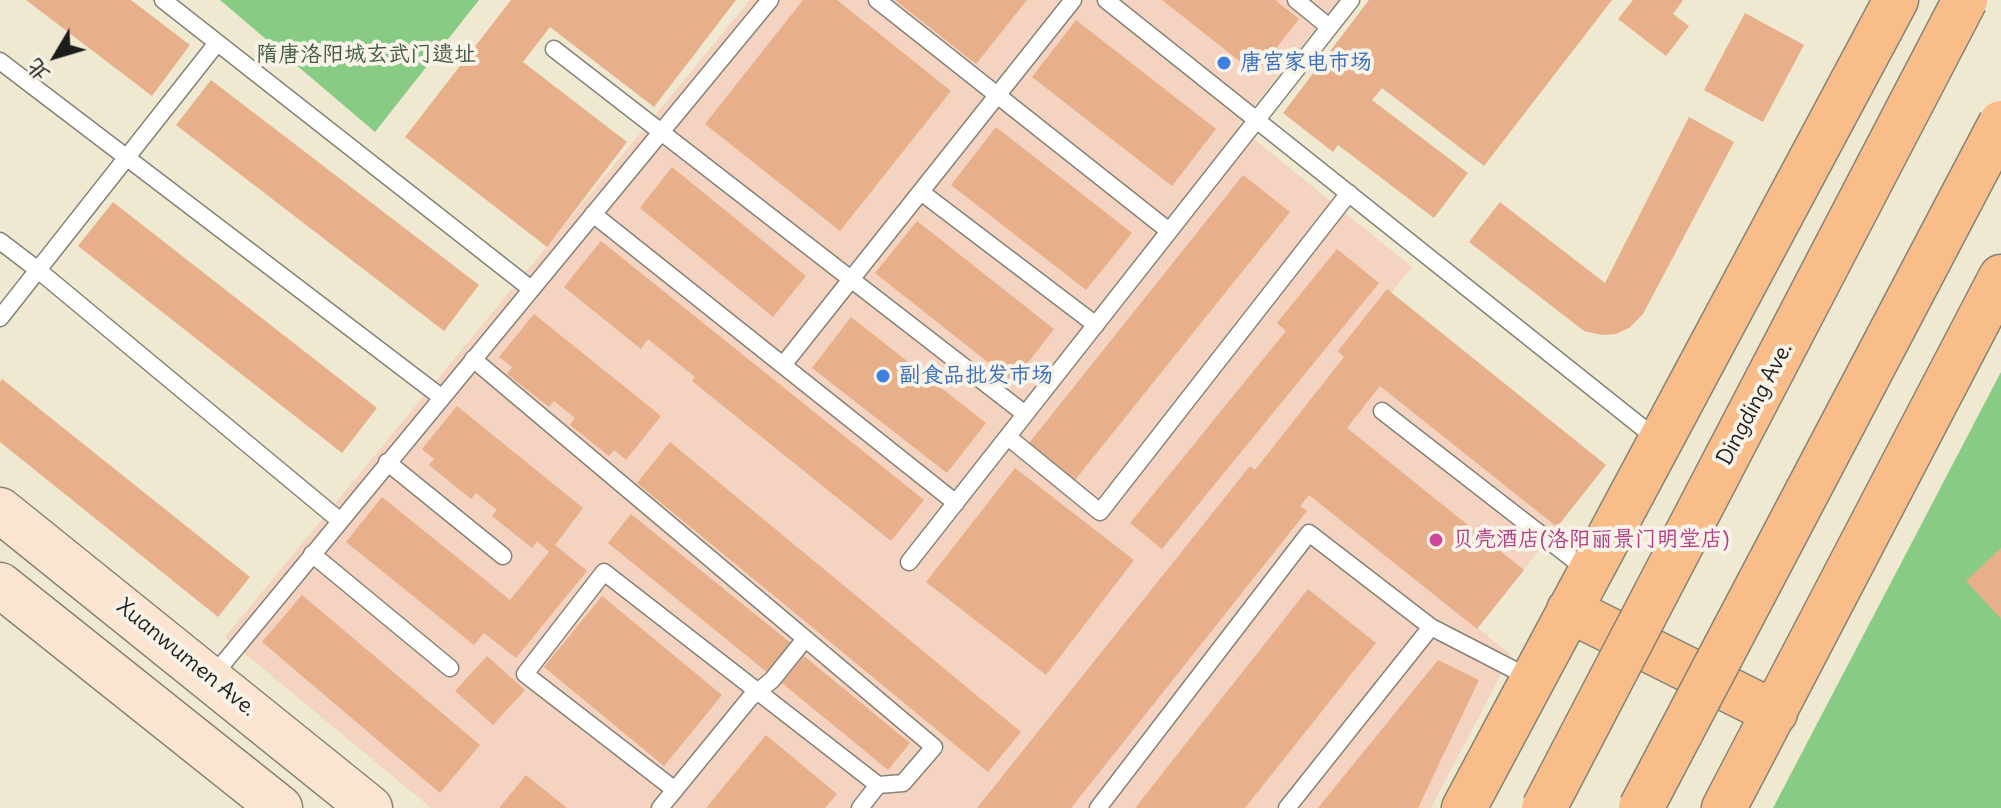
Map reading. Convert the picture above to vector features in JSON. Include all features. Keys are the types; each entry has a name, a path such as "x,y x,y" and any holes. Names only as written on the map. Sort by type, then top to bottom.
{"main road":[{"path":"1464,808 1896,0"},
{"name":"Dingding Ave.","path":"1544,808 1965,0"},
{"path":"1641,808 2001,123"},
{"path":"1724,808 2001,277"},
{"name":"Xuanwumen Ave.","path":"0,510 370,808"},
{"path":"0,585 280,808"},
{"path":"1569,610 1775,713"}],"lane":[{"path":"163,0 531,289"},
{"path":"211,678 770,0"},
{"path":"877,0 1169,231"},
{"path":"783,365 1073,0"},
{"path":"1106,0 1659,441"},
{"path":"1296,0 1329,27"},
{"path":"909,562 1351,0"},
{"path":"0,318 217,43"},
{"path":"554,49 1025,414"},
{"path":"0,61 441,397"},
{"path":"921,192 1096,325"},
{"path":"1008,437 1100,512 1349,193"},
{"path":"593,214 956,503"},
{"path":"0,241 339,520"},
{"path":"473,359 934,747 903,783 878,785 604,572 525,674 675,790"},
{"path":"1382,411 1590,572"},
{"path":"387,462 503,556"},
{"path":"1098,808 1309,533 1431,627 1532,679"},
{"path":"312,554 450,668"},
{"path":"1287,808 1431,627"},
{"path":"660,808 805,639"},
{"path":"860,808 878,785"}],"shaded area":[{"name":"副食品批发市场","path":"750,0 1339,0 1238,126 1412,267 1391,293 1606,465 1478,628 1511,655 1431,808 431,808 225,637"}],"green space":[{"name":"隋唐洛阳城玄武门遗址","path":"220,0 479,0 375,132"},
{"path":"2001,372 2001,808 1773,808"}],"building":[{"path":"26,0 131,0 190,45 152,96"},
{"path":"511,0 736,0 654,107 550,27 523,62 627,142 547,247 405,137"},
{"path":"803,0 837,0 951,91 840,231 705,124"},
{"path":"895,0 1027,0 976,64"},
{"path":"1162,0 1275,0 1299,19 1256,74"},
{"path":"1369,0 1612,0 1484,166 1382,88 1372,100 1468,173 1434,218 1338,145 1333,152 1283,113"},
{"path":"1633,0 1683,0 1673,14 1689,26 1666,56 1618,19"},
{"path":"1745,13 1804,45 1763,122 1704,90"},
{"path":"1076,20 1216,129 1172,186 1032,77"},
{"path":"211,80 479,285 444,331 176,125"},
{"path":"1689,117 1734,142 1643,314 1629,328 1616,334 1602,335 1584,331 1469,242 1500,202 1605,283"},
{"path":"996,127 1132,233 1086,290 951,185"},
{"path":"672,167 806,276 773,317 640,208"},
{"path":"1243,175 1290,212 1075,480 1029,443"},
{"path":"113,202 377,408 342,453 78,246"},
{"path":"917,221 1054,329 1013,382 875,273"},
{"path":"601,241 924,500 891,541 692,381 695,377 648,339 641,349 564,287"},
{"path":"1337,249 1379,283 1162,549 1130,523 1286,331 1277,323"},
{"path":"1387,289 1606,465 1557,527 1380,386 1347,428 1524,570 1477,629 1309,495 1300,506 1307,511 1071,808 977,808 1250,466 1255,470 1344,357 1338,351"},
{"path":"534,314 661,416 626,460 614,450 609,456 570,425 575,418 554,401 549,407 507,374 512,367 499,357"},
{"path":"851,317 986,423 947,473 812,368"},
{"path":"2,379 250,577 218,617 0,442"},
{"path":"457,406 583,508 555,545 587,571 516,658 484,633 474,645 346,542 382,497 510,600 549,552 537,541 532,548 492,516 497,510 476,493 471,499 429,465 434,459 422,449"},
{"path":"670,442 1021,732 988,772 637,483"},
{"path":"1015,468 1134,560 1046,675 926,582"},
{"path":"631,514 792,644 768,673 608,543"},
{"path":"2001,548 2001,619 1966,581"},
{"path":"1308,589 1376,643 1245,808 1135,808"},
{"path":"302,595 480,745 440,793 262,642"},
{"path":"602,596 722,695 664,766 544,667"},
{"path":"487,656 525,690 493,725 455,691"},
{"path":"804,656 910,743 888,770 782,683"},
{"path":"1438,660 1479,680 1418,808 1318,808"},
{"path":"766,735 837,794 825,808 706,808"},
{"path":"526,775 567,808 499,808"}],"place":[{"name":"唐宫家电市场","path":"1224,63"},
{"name":"副食品批发市场","path":"883,376"},
{"name":"贝壳酒店(洛阳丽景门明堂店)","path":"1436,540"}]}
